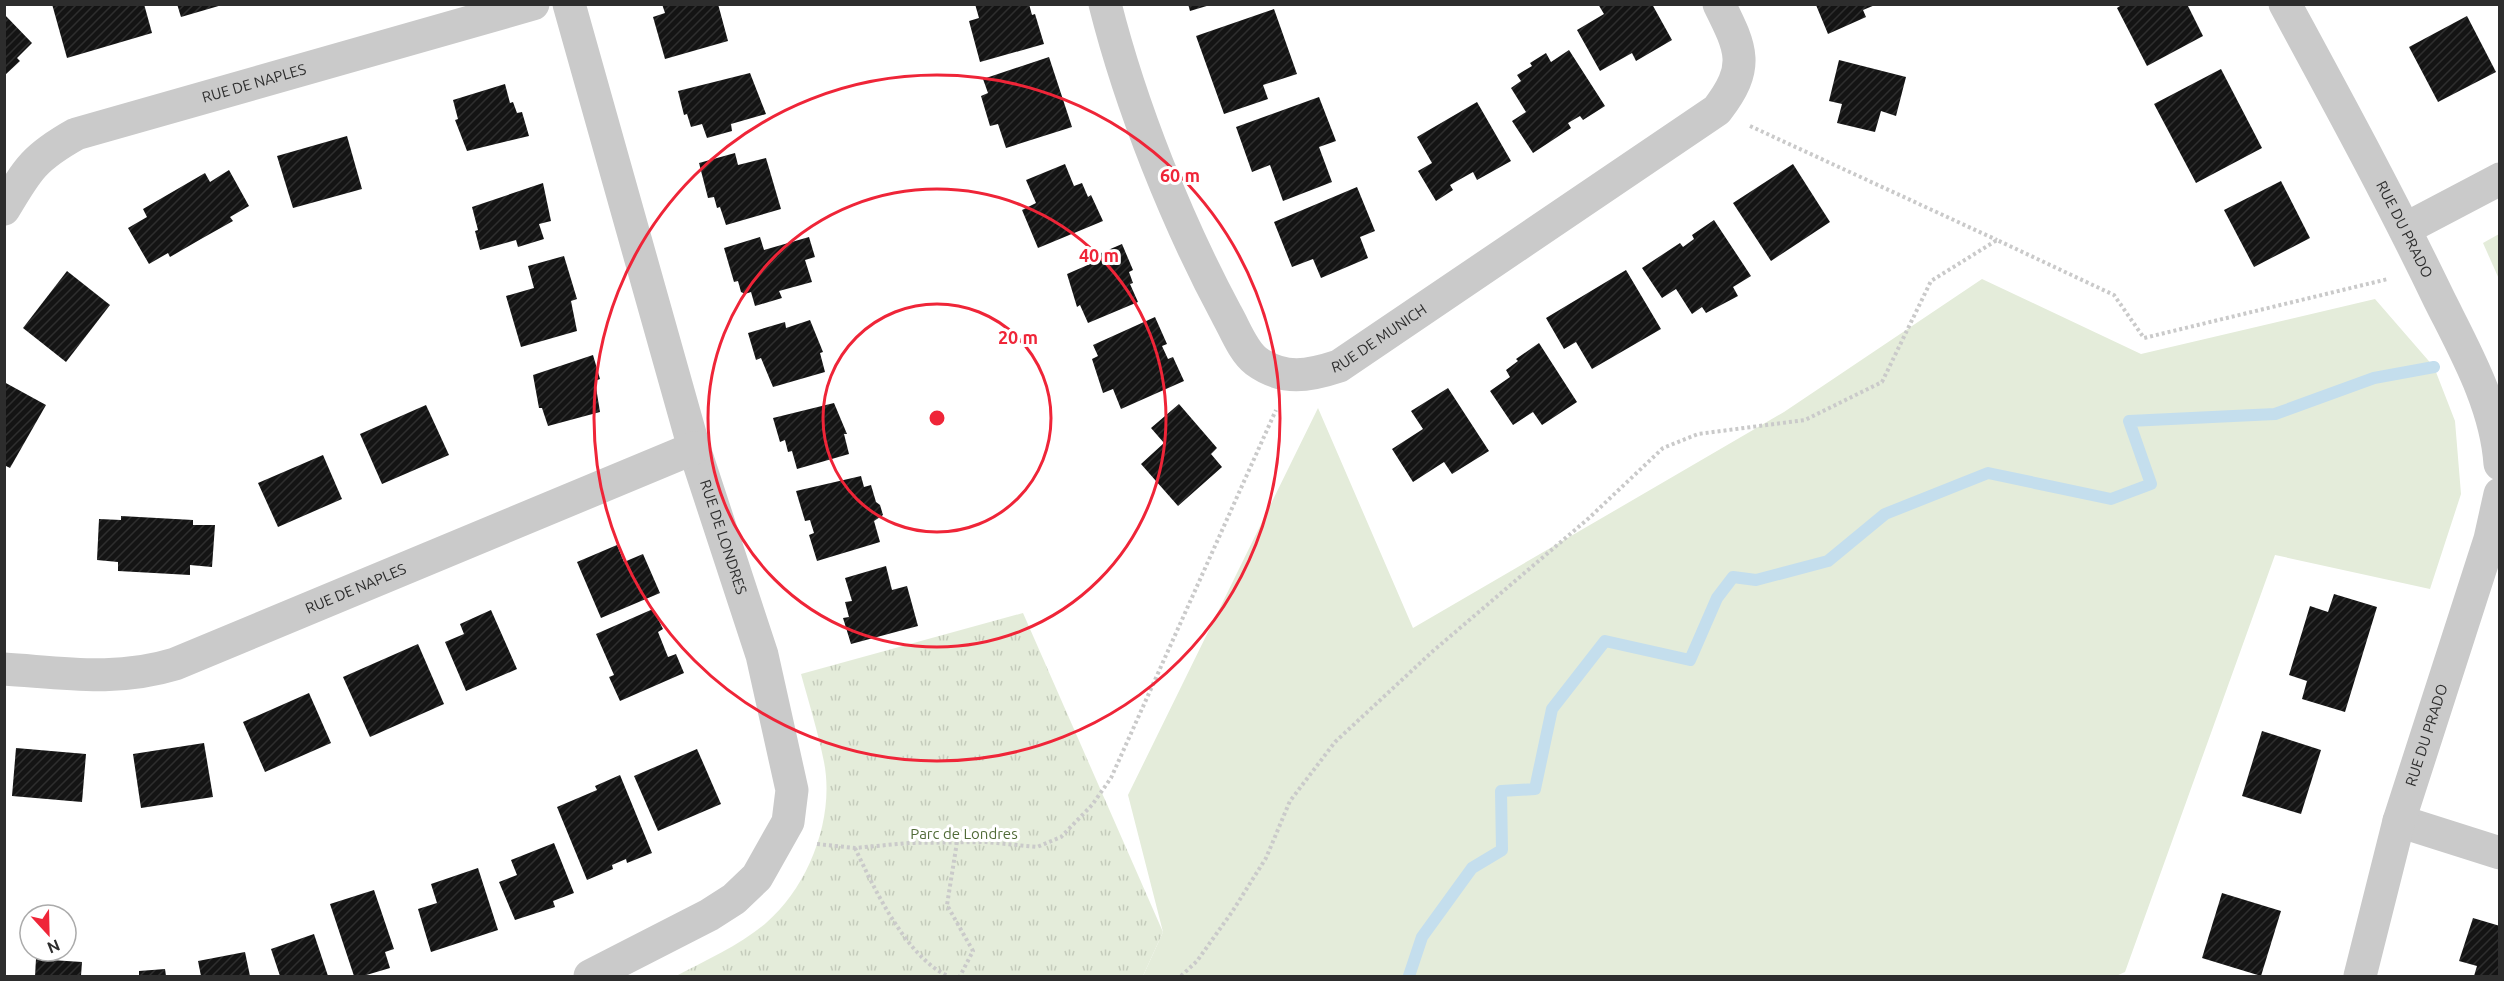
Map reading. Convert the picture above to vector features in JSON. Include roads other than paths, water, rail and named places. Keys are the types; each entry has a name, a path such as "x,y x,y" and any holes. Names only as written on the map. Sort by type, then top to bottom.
{"street":[{"name":"RUE DE NAPLES","path":"4,209 33,163 53,147 76,134 533,4"},
{"name":"RUE DE LONDRES","path":"569,4 694,448 762,655 792,790 788,822 757,877 734,899 709,915 590,976"},
{"name":"RUE DE MUNICH","path":"1105,4 1137,106 1166,181 1218,298 1255,360 1291,376 1312,375 1339,366 1717,111 1733,90 1740,66 1738,44 1719,4"},
{"name":"RUE DU PRADO","path":"2285,4 2406,229 2478,380 2498,439 2499,464"},
{"path":"2406,229 2499,179"},
{"name":"RUE DE NAPLES","path":"4,669 113,676 144,673 175,664 694,448"},
{"name":"RUE DU PRADO","path":"2360,976 2399,821 2490,539 2499,494"},
{"path":"2399,821 2499,853"}],"waterway":[{"path":"1409,976 1422,937 1472,868 1502,850 1501,791 1535,789 1552,709 1605,641 1690,660 1717,598 1733,577 1756,580 1828,561 1885,514 1988,473 2111,499 2151,484 2129,421 2275,414 2374,378 2434,367"}],"park label":[{"name":"Parc de Londres","path":"964,834"}]}
